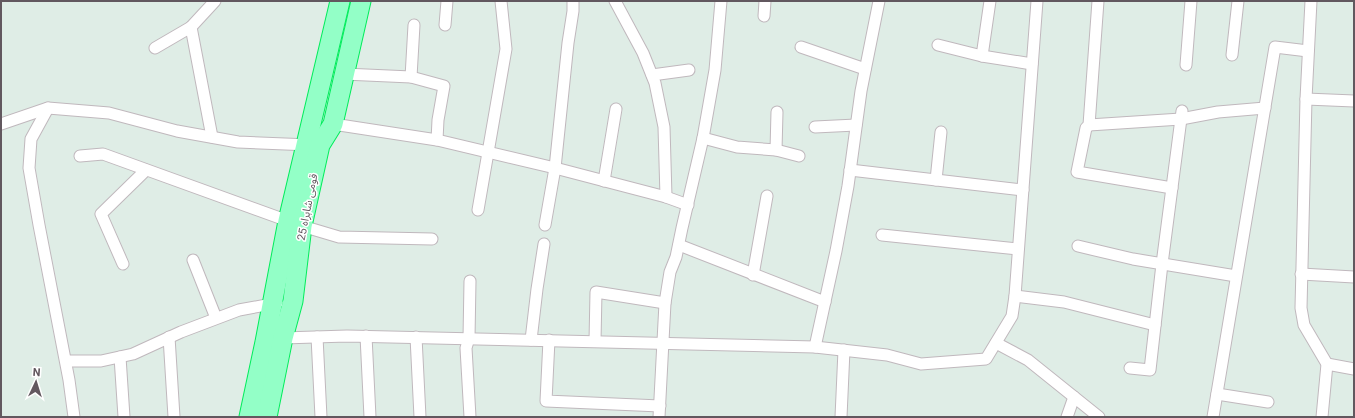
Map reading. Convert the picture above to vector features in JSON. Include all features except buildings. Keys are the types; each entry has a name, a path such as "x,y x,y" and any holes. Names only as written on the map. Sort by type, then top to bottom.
{"highway":[{"name":"قومی شاہراہ 25","path":"249,417 272,304 295,224 313,145 340,1"},
{"name":"قومی شاہراہ 25","path":"313,145 333,124 361,1"},
{"name":"قومی شاہراہ 25","path":"267,417 283,338 293,301 295,224"}],"street":[{"path":"155,48 191,27 215,1"},
{"path":"444,25 447,1"},
{"path":"478,210 506,49 501,1"},
{"path":"545,225 555,168 573,1"},
{"path":"615,1 643,53 655,83 664,127 666,197"},
{"path":"549,340 546,401 659,412 664,343 665,303 670,272 676,258 703,138 715,70 722,1"},
{"path":"764,16 765,1"},
{"path":"815,347 836,251 865,69 879,1"},
{"path":"982,56 990,1"},
{"path":"283,338 366,336 815,347 887,355 921,364 986,359 1012,316 1015,296 1037,1"},
{"path":"1098,1 1089,124 1086,128 1077,172 1172,188"},
{"path":"1186,65 1191,1"},
{"path":"1232,55 1238,1"},
{"path":"1311,1 1306,99 1301,308 1304,325 1327,364 1322,417"},
{"path":"411,77 414,25"},
{"path":"191,27 212,137"},
{"path":"938,45 982,56 1032,64"},
{"path":"1213,417 1275,46 1308,51"},
{"path":"801,47 865,69"},
{"path":"652,75 689,70"},
{"path":"344,74 411,77 444,86 438,120 437,140"},
{"path":"1306,99 1354,101"},
{"path":"1,124 48,108 109,113 176,131 238,142 313,145"},
{"path":"48,108 31,139 29,168 38,225 66,361 74,417"},
{"path":"1089,124 1265,108"},
{"path":"604,181 616,109"},
{"path":"776,150 777,112"},
{"path":"1130,368 1150,370 1162,264 1182,115"},
{"path":"333,124 437,140 555,168 666,197 688,205"},
{"path":"815,127 856,125"},
{"path":"936,180 941,132"},
{"path":"703,138 737,147 776,150 799,156"},
{"path":"80,156 103,154 295,224 339,237 432,239"},
{"path":"123,264 101,214 146,170"},
{"path":"850,170 1023,190"},
{"path":"753,275 767,196"},
{"path":"882,236 1018,249"},
{"path":"531,340 544,244"},
{"path":"679,245 825,302"},
{"path":"1078,246 1133,259 1236,276"},
{"path":"193,260 216,318"},
{"path":"1301,274 1354,277"},
{"path":"470,281 469,338 466,348 470,417"},
{"path":"595,341 596,292 665,303"},
{"path":"1015,296 1064,302 1155,325"},
{"path":"66,361 101,361 133,354 169,337 239,310 293,301"},
{"path":"366,336 370,417"},
{"path":"169,337 174,417"},
{"path":"317,337 320,417"},
{"path":"416,337 420,417"},
{"path":"996,343 1028,360 1099,417"},
{"path":"841,417 844,350"},
{"path":"120,357 124,417"},
{"path":"1327,364 1354,369"},
{"path":"1216,394 1268,402"},
{"path":"1067,417 1074,397"}]}
